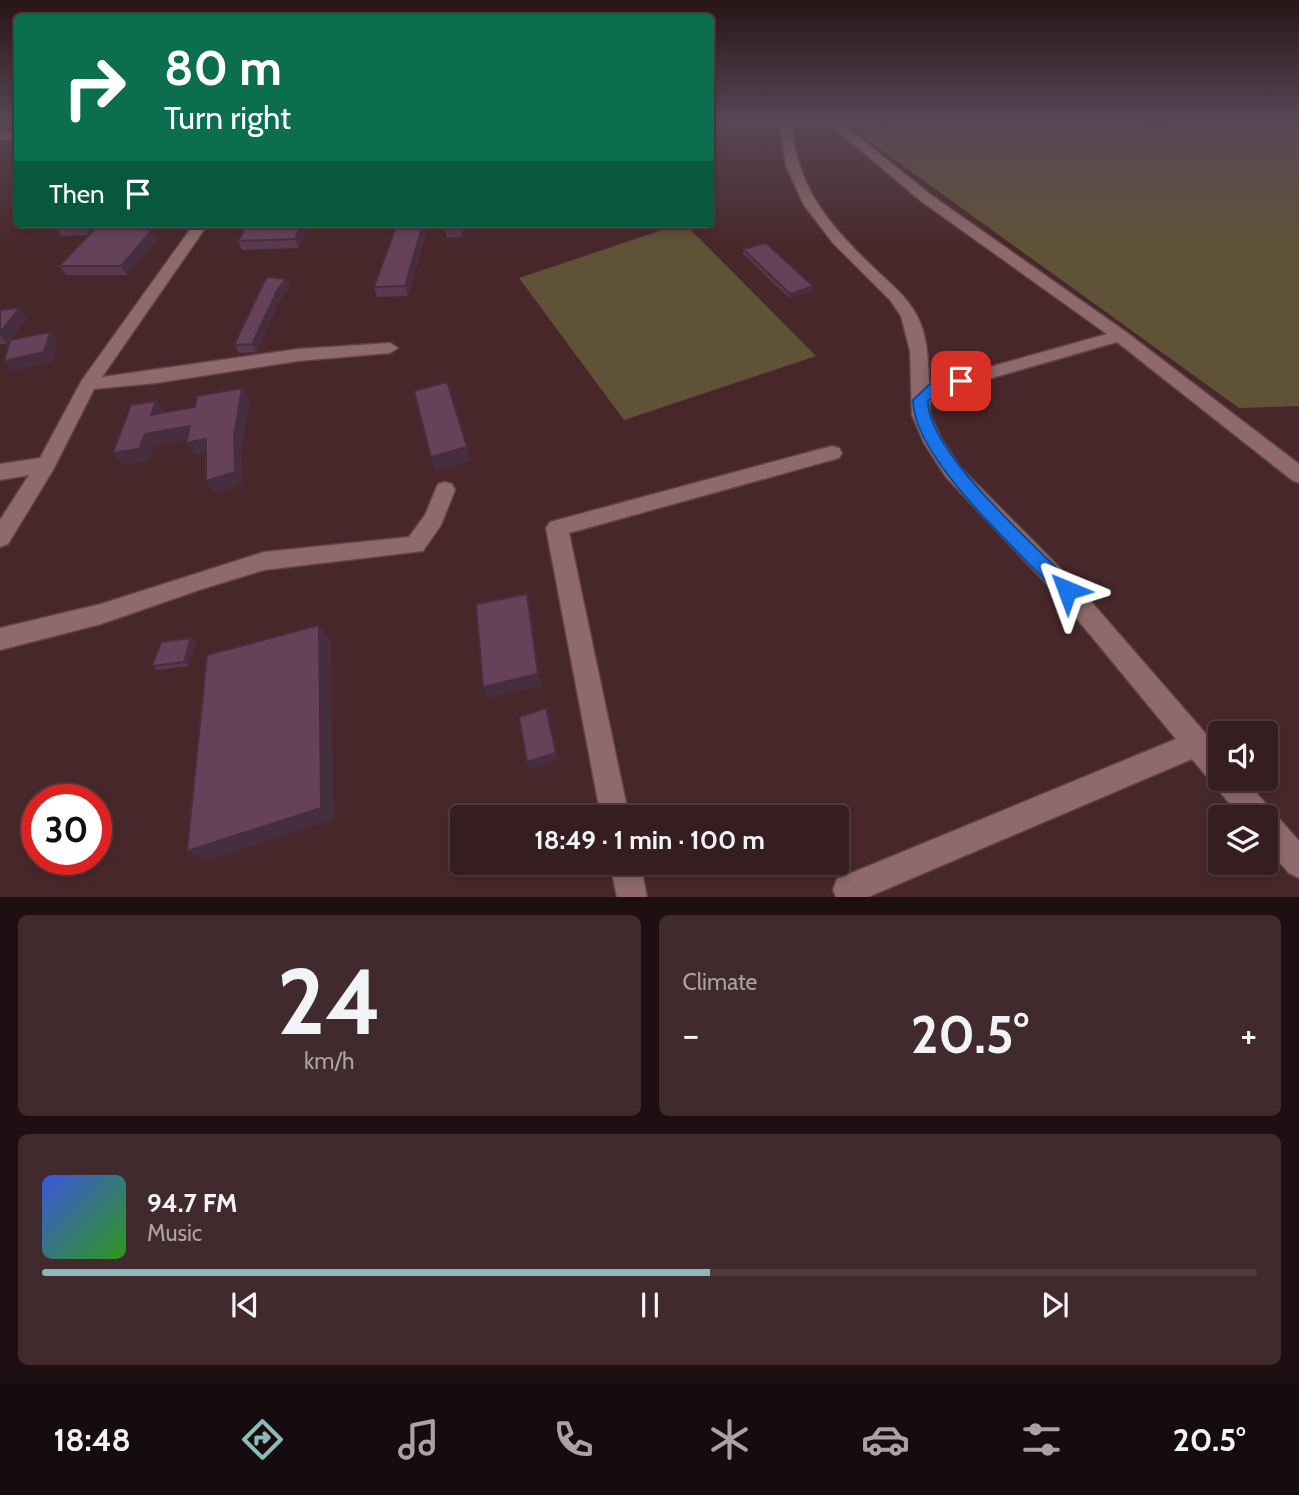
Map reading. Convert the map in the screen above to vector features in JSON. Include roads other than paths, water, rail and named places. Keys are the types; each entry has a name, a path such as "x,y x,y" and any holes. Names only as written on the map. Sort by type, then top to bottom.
{"street":[{"path":"792,164 797,183 824,224 904,306 918,338 921,415 934,443 953,472 1067,590 1208,758"},
{"path":"884,164 926,198 1121,336 1299,475"},
{"path":"0,538 46,465 88,384 198,228"},
{"path":"921,400 934,389 1121,336"},
{"path":"88,384 156,377 298,355 390,348"},
{"path":"613,805 557,528 832,453"},
{"path":"0,472 46,465"},
{"path":"0,639 101,614 264,561 415,545 434,519 445,490"},
{"path":"848,890 1196,744"},
{"path":"1236,791 1249,805"},
{"path":"1278,839 1299,863"},
{"path":"627,875 632,897"}]}
